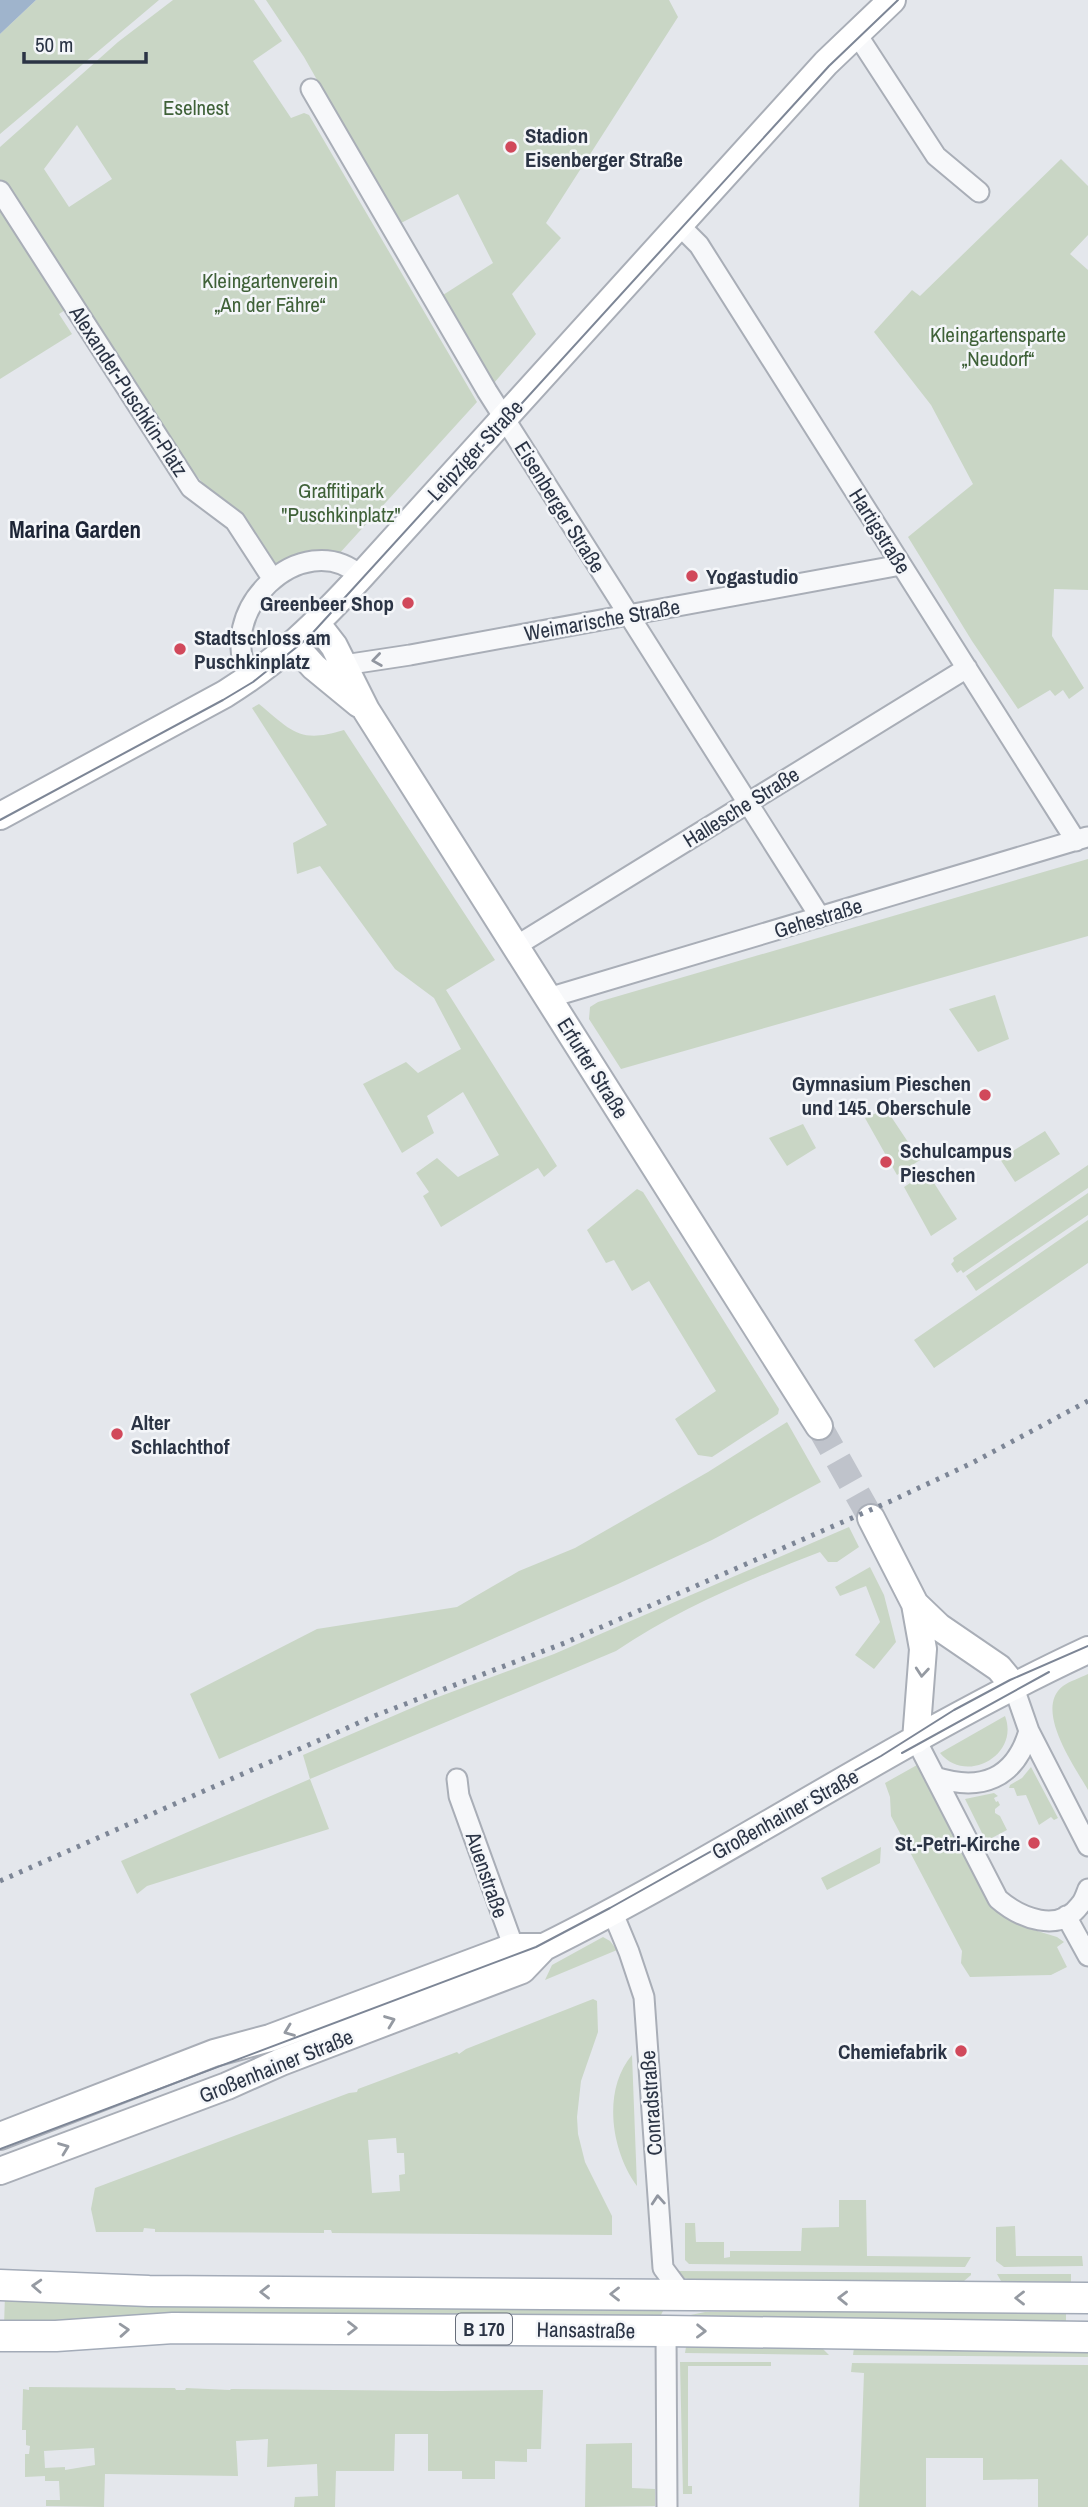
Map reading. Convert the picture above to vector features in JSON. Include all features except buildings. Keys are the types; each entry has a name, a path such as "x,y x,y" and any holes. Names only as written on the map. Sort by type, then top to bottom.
{"main road":[{"name":"Leipziger Straße","path":"0,816 194,712 251,678 295,645 361,576 779,114 856,33 892,0"},
{"name":"Erfurter Straße","path":"317,624 334,646 366,710 819,1426"},
{"name":"Erfurter Straße","path":"295,645 314,667 366,710"},
{"path":"871,1518 915,1604 923,1649 916,1740"},
{"path":"915,1604 939,1627 999,1668 1013,1685 1088,1650"},
{"name":"Großenhainer Straße","path":"0,2171 227,2086 544,1947 1013,1685"},
{"name":"Großenhainer Straße","path":"0,2136 214,2053 270,2038 517,1958"},
{"name":"Hansastraße","path":"0,2285 149,2291 1088,2298"},
{"path":"666,2331 683,2295"},
{"name":"Hansastraße","path":"0,2336 56,2336 173,2328 1088,2337"}],"street":[{"path":"856,33 936,156 979,192"},
{"name":"Eisenberger Straße","path":"311,89 504,419 820,917"},
{"name":"Alexander-Puschkin-Platz","path":"0,191 191,488 235,522 272,578"},
{"name":"Hartigstraße","path":"679,225 699,245 967,668 1082,839"},
{"path":"251,678 244,665 241,650 243,624 255,597 272,578 287,569 322,561 351,568 361,576"},
{"name":"Weimarische Straße","path":"344,665 901,565"},
{"name":"Hallesche Straße","path":"516,946 967,668"},
{"name":"Gehestraße","path":"548,998 1082,839"},
{"path":"1013,1685 1029,1731 1088,1846"},
{"path":"936,1777 952,1783 973,1784 996,1778 1024,1749 1029,1731"},
{"path":"916,1740 999,1899 1030,1920 1051,1920 1066,1916 1080,1906 1088,1889"},
{"name":"Auenstraße","path":"457,1779 460,1796 517,1958"},
{"name":"Conradstraße","path":"612,1911 644,1997 663,2268 683,2295"},
{"path":"1066,1916 1088,1956"},
{"path":"666,2331 667,2507"}],"green space":[{"path":"36,0 159,0 0,134 0,34"},
{"path":"173,0 254,0 282,41 253,61 291,118 304,113 309,115 477,402 338,555 278,567 243,514 221,505 191,469 39,237 68,308 59,314 72,334 0,379 0,147 118,42","holes":["77,125 112,179 69,207 44,169"]},
{"name":"Stadion Eisenberger Straße","path":"266,0 669,0 678,17 546,223 561,238 512,294 536,334 494,383 443,295 493,263 458,194 399,224 304,57"},
{"name":"Kleingartensparte „Neudorf“","path":"1061,159 1088,186 1088,235 1070,254 1088,270 1088,590 1054,589 1052,636 1084,688 1069,699 1063,690 1055,696 1050,690 1018,709 972,641 908,537 973,484 931,405 874,332 912,290 920,296"},
{"path":"259,704 289,728 306,735 316,736 344,730 495,960 446,990 557,1166 544,1177 538,1168 441,1227 423,1196 429,1192 416,1173 437,1158 458,1177 499,1155 463,1092 427,1116 434,1133 402,1153 363,1084 406,1062 418,1073 461,1049 434,998 395,969 320,866 297,874 293,843 327,825 252,708"},
{"path":"1088,859 1088,936 621,1069 589,1019 590,1007 598,1002"},
{"path":"995,995 1009,1039 978,1052 949,1009"},
{"path":"886,1109 920,1160 897,1175 865,1118"},
{"path":"803,1124 816,1148 787,1166 769,1138"},
{"path":"1045,1131 1060,1154 1015,1182 1000,1159"},
{"path":"1088,1165 1088,1188 963,1273 961,1270 957,1273 951,1264 953,1258"},
{"path":"927,1172 957,1219 931,1236 904,1187"},
{"path":"637,1189 643,1192 779,1409 778,1414 712,1457 698,1455 675,1419 716,1391 649,1281 632,1291 614,1260 606,1263 587,1230"},
{"path":"1088,1193 1088,1215 976,1291 966,1276"},
{"path":"1088,1220 1088,1263 934,1368 914,1340"},
{"path":"787,1422 821,1482 712,1540 618,1584 219,1759 190,1694 317,1629 457,1607 519,1571 575,1548 708,1472"},
{"path":"849,1527 859,1547 837,1562 828,1562 820,1552 767,1573 689,1608 616,1651 310,1779 303,1755 430,1700 554,1654"},
{"path":"870,1567 884,1595 896,1642 874,1669 855,1655 880,1622 866,1586 840,1596 835,1587"},
{"path":"1088,1674 1088,1790 1059,1738 1052,1709 1055,1696 1063,1686"},
{"path":"1005,1716 1008,1730 1005,1743 988,1761 976,1766 963,1766 951,1762 940,1753"},
{"path":"917,1765 997,1910 1021,1926 1057,1937 1064,1942 1057,1947 1067,1967 1051,1975 970,1977 961,1963 962,1951 891,1816 890,1797 885,1783"},
{"path":"1031,1767 1058,1818 1054,1820 1051,1817 1039,1825 1026,1795 1017,1796 1014,1788 1009,1788"},
{"path":"310,1779 329,1829 147,1886 137,1894 121,1861"},
{"path":"994,1793 998,1796 994,1798 996,1802 1000,1805 995,1809 995,1813 1000,1816 1007,1830 986,1841 965,1799"},
{"path":"881,1847 880,1863 827,1890 821,1878"},
{"path":"603,1937 617,1950 545,1980 552,1965"},
{"path":"593,1999 597,2001 598,2032 581,2081 578,2134 585,2162 612,2216 612,2235 332,2233 331,2230 324,2230 324,2233 155,2232 155,2229 144,2228 143,2232 96,2232 91,2209 95,2188 357,2092 358,2089 457,2052 459,2054","holes":["396,2138 397,2153 404,2153 405,2174 399,2175 400,2191 372,2193 368,2140"]},
{"path":"632,2055 637,2186 621,2156 614,2120 616,2085"},
{"path":"839,2200 866,2200 867,2256 971,2257 965,2267 689,2264 685,2260 685,2223 695,2223 696,2242 724,2242 724,2258 730,2257 730,2251 801,2251 802,2228 839,2227"},
{"path":"1015,2226 1016,2256 1082,2256 1083,2266 1004,2267 996,2261 996,2227"},
{"path":"676,2271 971,2275 964,2281 688,2279 682,2278"},
{"path":"997,2274 1071,2274 1071,2282 1001,2281"},
{"path":"5,2294 667,2303 657,2323 4,2327"},
{"path":"791,2304 1066,2307 1066,2326 681,2317 705,2312 748,2312"},
{"path":"686,2347 823,2349 829,2355 685,2353"},
{"path":"854,2348 1088,2350 1088,2357 853,2355"},
{"path":"680,2362 771,2362 771,2366 688,2366 688,2486 692,2486 692,2494 683,2494"},
{"path":"852,2363 1088,2365 1088,2507 1038,2507 1038,2479 983,2480 983,2458 926,2458 926,2507 859,2507 864,2373 851,2372"},
{"path":"29,2387 176,2390 543,2390 541,2449 527,2449 527,2462 495,2461 495,2479 462,2479 462,2471 428,2471 428,2434 395,2434 394,2471 336,2471 335,2507 294,2507 295,2497 318,2496 317,2464 267,2467 268,2439 236,2441 238,2476 105,2474 104,2507 46,2506 46,2500 60,2500 59,2481 45,2481 45,2476 25,2477 25,2454 29,2454 30,2446 26,2445 26,2430 22,2430 23,2389 29,2390","holes":["94,2448 95,2465 65,2470 65,2467 45,2468 44,2451"]},
{"path":"632,2443 632,2488 655,2489 655,2506 585,2507 586,2444"}],"water":[{"path":"0,0 36,0 0,34"}],"tunnel":[{"path":"819,1426 871,1518"}],"tram line":[{"path":"0,820 223,700 253,682 308,638 829,66 898,0"},
{"path":"0,2149 536,1947 881,1756 954,1710 1010,1680 1088,1646"},
{"path":"902,1753 1049,1672"}],"railway":[{"path":"0,1881 374,1716 567,1642 891,1501 972,1463 1088,1401"}],"place":[{"name":"Stadion Eisenberger Straße","path":"511,147"},
{"name":"Yogastudio","path":"692,576"},
{"name":"Greenbeer Shop","path":"408,603"},
{"name":"Stadtschloss am Puschkinplatz","path":"180,649"},
{"name":"Gymnasium Pieschen und 145. Oberschule","path":"985,1095"},
{"name":"Schulcampus Pieschen","path":"886,1162"},
{"name":"Alter Schlachthof","path":"117,1434"},
{"name":"St.-Petri-Kirche","path":"1034,1843"},
{"name":"Chemiefabrik","path":"961,2051"}],"district":[{"name":"Marina Garden","path":"75,529"}],"park label":[{"name":"Eselnest","path":"196,107"},
{"name":"Kleingartenverein „An der Fähre“","path":"270,292"},
{"name":"Graffitipark \"Puschkinplatz\"","path":"341,502"}]}
